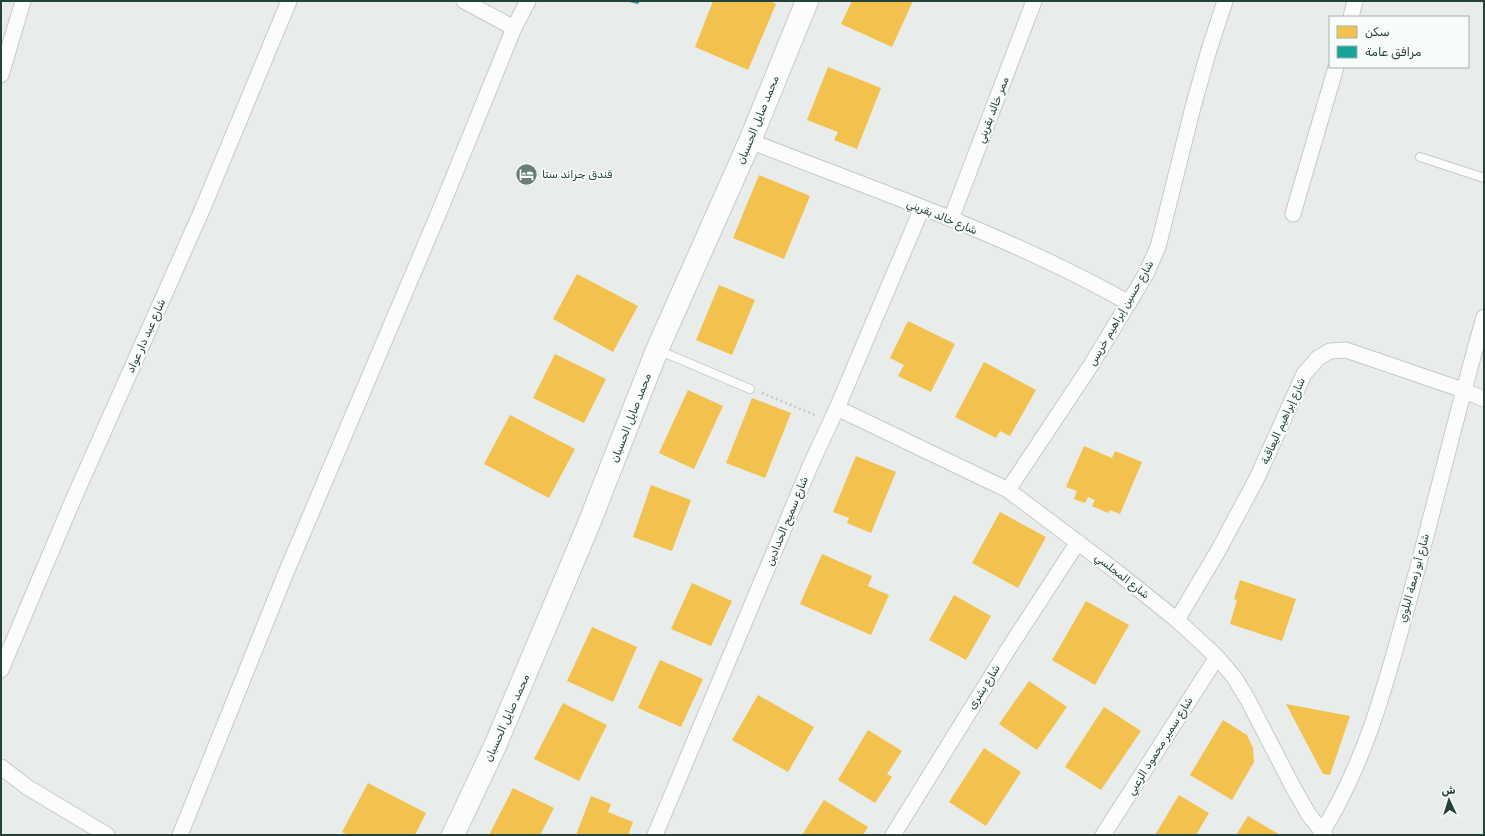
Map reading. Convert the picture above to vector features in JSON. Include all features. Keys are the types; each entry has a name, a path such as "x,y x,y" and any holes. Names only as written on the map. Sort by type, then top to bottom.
{"street":[{"path":"1,75 6,40 23,1"},
{"name":"شارع عبد دار عواد","path":"1,670 73,500 202,210 289,1"},
{"path":"464,1 514,28"},
{"path":"180,835 282,582 437,218 514,28 528,1"},
{"name":"محمد صايل الحسبان","path":"453,835 495,746 588,526 657,350 750,141 807,1"},
{"name":"ممر خالد بقريني","path":"951,219 1034,1"},
{"name":"شارع حسين إبراهيم خريس","path":"1008,490 1092,365 1146,274 1158,246 1193,107 1225,1"},
{"path":"1351,16 1355,1"},
{"path":"1293,214 1336,68"},
{"name":"شارع خالد بقريني","path":"750,141 951,219 1093,282 1129,303"},
{"name":"شارع سميح الحدادين","path":"655,835 811,464 834,414 922,208"},
{"name":"شارع أبو زمعة البلوي","path":"1322,834 1340,803 1356,769 1389,673 1435,505 1463,390 1484,316"},
{"name":"شارع إبراهيم اليعاقبة","path":"1177,620 1218,551 1257,478 1304,374 1318,358 1330,350 1346,350 1463,390 1484,399"},
{"name":"شارع المجلسي","path":"834,414 1008,490 1078,542 1177,620 1217,657 1234,677 1248,700 1294,789 1322,834"},
{"name":"شارع بشرى","path":"893,835 1006,651 1078,542"},
{"name":"شارع سمير محمود الزعبي","path":"1103,835 1217,657"},
{"path":"1,767 27,787 107,835"}],"lane":[{"path":"1420,157 1484,178"},
{"path":"657,350 750,389"}],"path":[{"path":"750,389 834,414"}],"building: سكن":[{"path":"713,1 770,1 776,4 748,70 695,47"},
{"path":"852,1 913,1 892,47 841,24"},
{"path":"828,67 881,88 857,149 834,140 838,132 807,120"},
{"path":"759,175 810,196 784,259 733,238"},
{"path":"577,274 638,306 613,352 553,319"},
{"path":"719,285 755,300 732,355 696,340"},
{"path":"908,321 955,344 931,392 898,376 904,365 890,358"},
{"path":"555,354 606,379 584,423 533,398"},
{"path":"984,362 1036,390 1010,436 1000,431 996,438 955,417"},
{"path":"688,390 723,406 694,469 659,453"},
{"path":"752,398 791,413 765,478 726,463"},
{"path":"510,415 575,449 549,498 484,464"},
{"path":"1084,446 1112,458 1115,451 1142,462 1120,514 1110,510 1108,513 1092,506 1095,500 1088,497 1085,503 1074,499 1077,491 1066,487"},
{"path":"856,456 896,472 871,533 847,523 849,518 833,512"},
{"path":"651,485 691,500 672,551 633,537"},
{"path":"1000,512 1046,537 1018,588 972,563"},
{"path":"822,554 872,576 868,586 889,595 871,635 800,604"},
{"path":"1240,580 1296,599 1282,641 1230,624 1237,600 1234,599"},
{"path":"692,583 732,601 711,646 671,629"},
{"path":"954,595 991,616 966,660 929,640"},
{"path":"1086,601 1129,625 1095,685 1052,660"},
{"path":"592,627 637,647 613,702 567,681"},
{"path":"660,660 703,679 681,727 638,708"},
{"path":"1029,681 1067,707 1037,750 999,724"},
{"path":"758,695 814,727 788,772 732,740"},
{"path":"563,703 607,725 579,781 534,759"},
{"path":"1286,704 1350,716 1330,775 1323,774"},
{"path":"1104,707 1141,731 1101,790 1065,767"},
{"path":"1223,720 1247,735 1253,748 1254,762 1232,800 1190,775"},
{"path":"868,730 902,751 887,774 892,777 875,803 838,780"},
{"path":"984,748 1021,772 986,826 949,802"},
{"path":"368,783 426,813 415,835 348,835 342,832"},
{"path":"513,788 554,808 540,835 489,835"},
{"path":"1179,795 1209,813 1196,835 1155,835"},
{"path":"591,796 611,804 608,812 633,822 628,835 576,835"},
{"path":"824,800 868,827 863,835 802,835"},
{"path":"1248,816 1280,835 1236,835"}],"building: مرافق عامة":[{"path":"625,1 640,1 638,4"}],"place":[{"name":"فندق جراند ستا","path":"526,174"}]}
